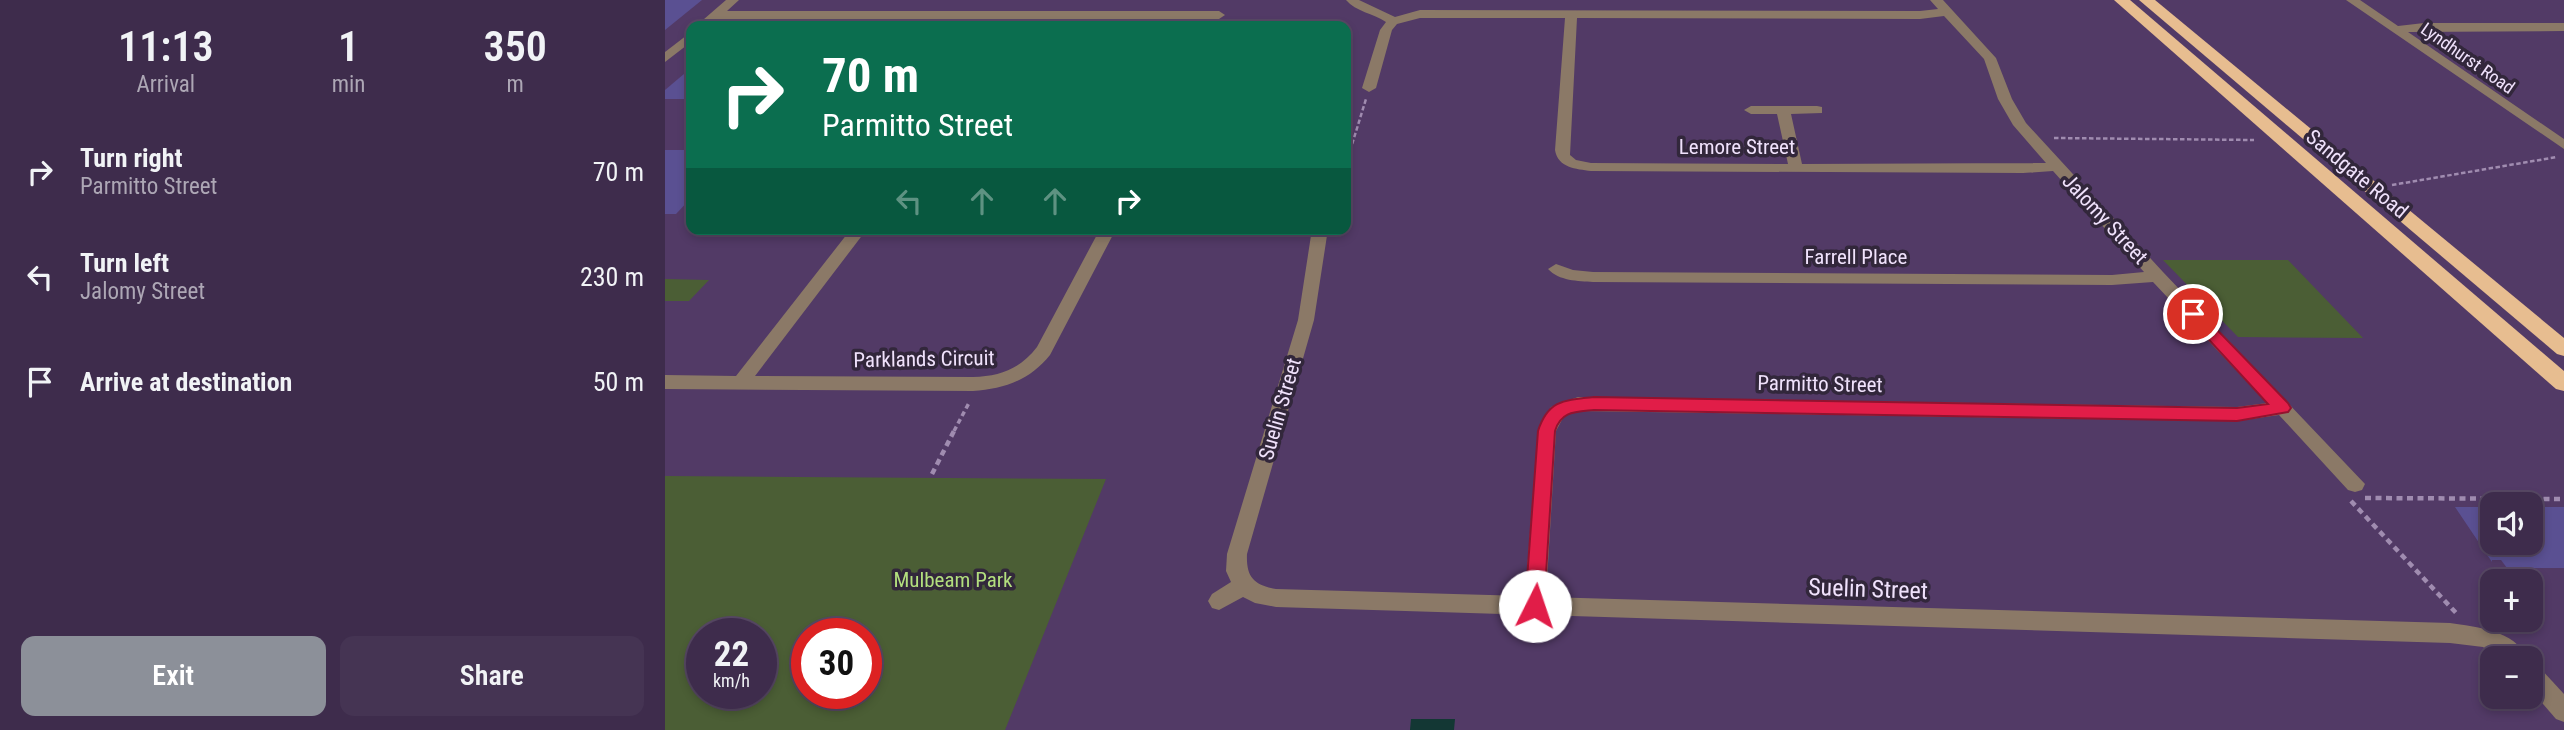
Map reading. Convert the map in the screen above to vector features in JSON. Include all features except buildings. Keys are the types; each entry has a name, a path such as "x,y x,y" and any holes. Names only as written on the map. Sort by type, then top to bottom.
{"highway":[{"name":"Sandgate Road","path":"2121,0 2564,383"},
{"name":"Sandgate Road","path":"2146,0 2564,349"}],"street":[{"path":"708,21 733,0"},
{"path":"1039,16 1051,0"},
{"path":"1352,0 1359,6 1379,12 1389,19 1415,14 1920,15 1942,6"},
{"name":"Lyndhurst Road","path":"2353,0 2561,151"},
{"name":"Jalomy Street","path":"1942,6 1990,58 2010,109 2056,166 2355,484"},
{"name":"Lemore Street","path":"1571,14 1562,150 1563,156 1569,162 1591,167 2023,169 2056,166"},
{"path":"716,15 1219,15"},
{"path":"1369,88 1389,19"},
{"path":"2397,30 2424,27 2564,27"},
{"path":"665,58 686,40"},
{"path":"1751,110 1817,110"},
{"path":"1783,110 1796,168"},
{"path":"740,383 854,235"},
{"name":"Parklands Circuit","path":"665,383 979,384 1011,378 1037,361 1105,235"},
{"name":"Suelin Street","path":"1319,235 1306,320 1237,554 1237,571 1244,586 1255,594 1276,598 2472,634 2500,646"},
{"name":"Farrell Place","path":"1556,269 1582,277 2112,280 2157,276"},
{"name":"Parmitto Street","path":"1535,606 1546,431 1551,417 1565,406 1594,403 2237,414 2282,408"},
{"path":"1219,601 1244,586"},
{"path":"2543,687 2564,711"}],"path":[{"path":"1351,147 1369,88"},
{"path":"2032,138 2255,140"},
{"path":"2384,186 2561,151"},
{"path":"932,474 979,384"},
{"path":"2472,634 2457,613 2348,498 2564,499"}],"green space":[{"path":"2163,260 2288,260 2363,338 2238,337"},
{"path":"665,279 709,280 689,301 665,301"},
{"name":"Mulbeam Park","path":"665,476 1106,479 1005,730 665,730"}],"shaded area":[{"path":"1411,719 1455,719 1454,730 1410,730"}],"route":[{"path":"1535,606 1546,431 1551,417 1565,406 1594,403 2237,414 2282,408 2193,314"}]}
